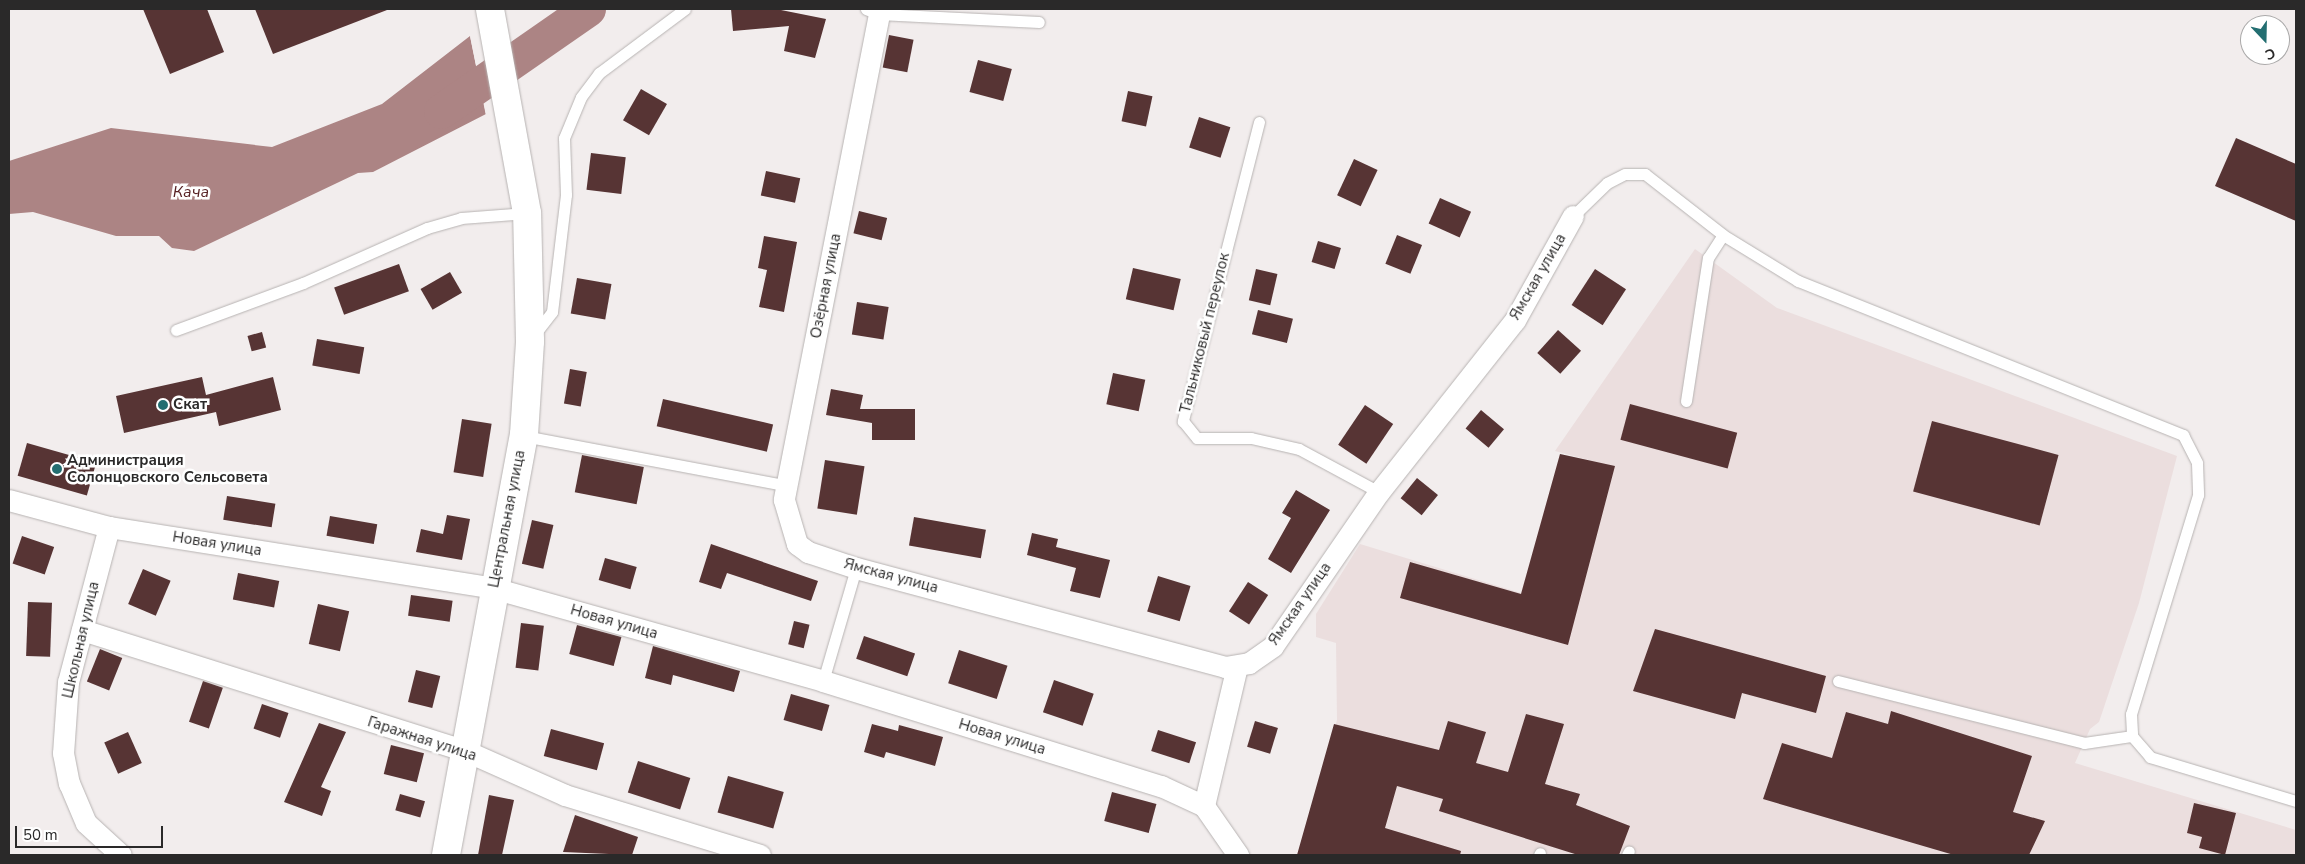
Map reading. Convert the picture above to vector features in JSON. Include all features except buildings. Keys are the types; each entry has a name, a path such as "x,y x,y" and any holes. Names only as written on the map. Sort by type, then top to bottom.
{"street":[{"name":"Центральная улица","path":"446,855 494,588 524,435 530,341 527,213 490,9"},
{"name":"Озёрная улица","path":"808,552 790,531 784,500 872,11"},
{"name":"Ямская улица","path":"808,552 856,568 1225,667 1237,666 1273,646 1379,492 1515,320 1574,216"},
{"name":"Новая улица","path":"9,500 109,527 494,588 823,682 1161,786 1204,806"},
{"name":"Школьная улица","path":"109,527 68,682 63,753 69,782 86,822 121,855"},
{"name":"Гаражная улица","path":"82,630 466,752 566,795 760,855"},
{"path":"1237,666 1204,806 1238,855"}],"lane":[{"path":"530,341 552,312 566,195 564,138 580,97 599,73 685,9"},
{"path":"872,11 1039,22"},
{"name":"Тальниковый переулок","path":"1259,122 1183,421 1197,438 1251,438 1299,449 1379,492"},
{"path":"1574,216 1607,183 1626,174 1645,174 1723,235 1798,281 2183,435 2197,463 2198,495 2131,714 2132,736 2150,757 2296,802"},
{"path":"176,330 303,283 427,228 460,218 527,213"},
{"path":"1686,401 1708,258 1723,235"},
{"path":"524,435 788,486"},
{"path":"823,682 856,568"},
{"path":"1838,681 2084,743 2132,736"}],"shaded area":[{"path":"1695,249 1777,308 2177,456 2139,603 2099,722 2090,729 2075,763 2296,830 2296,855 1297,855 1337,720 1336,643 1316,637 1316,614 1360,544 1521,593 1560,454 1592,461 1555,451"}],"water":[{"name":"Кача","path":"470,36 486,114 373,172 358,173 194,251 172,248 159,236 116,236 33,212 9,214 9,161 111,128 272,147 382,104"}],"pier":[{"path":"470,33 488,113 486,116 470,36"}],"waterway":[{"name":"Кача","path":"441,111 588,9"}],"place":[{"name":"Скат","path":"163,405"},
{"name":"Администрация Солонцовского Сельсовета","path":"57,469"}]}
